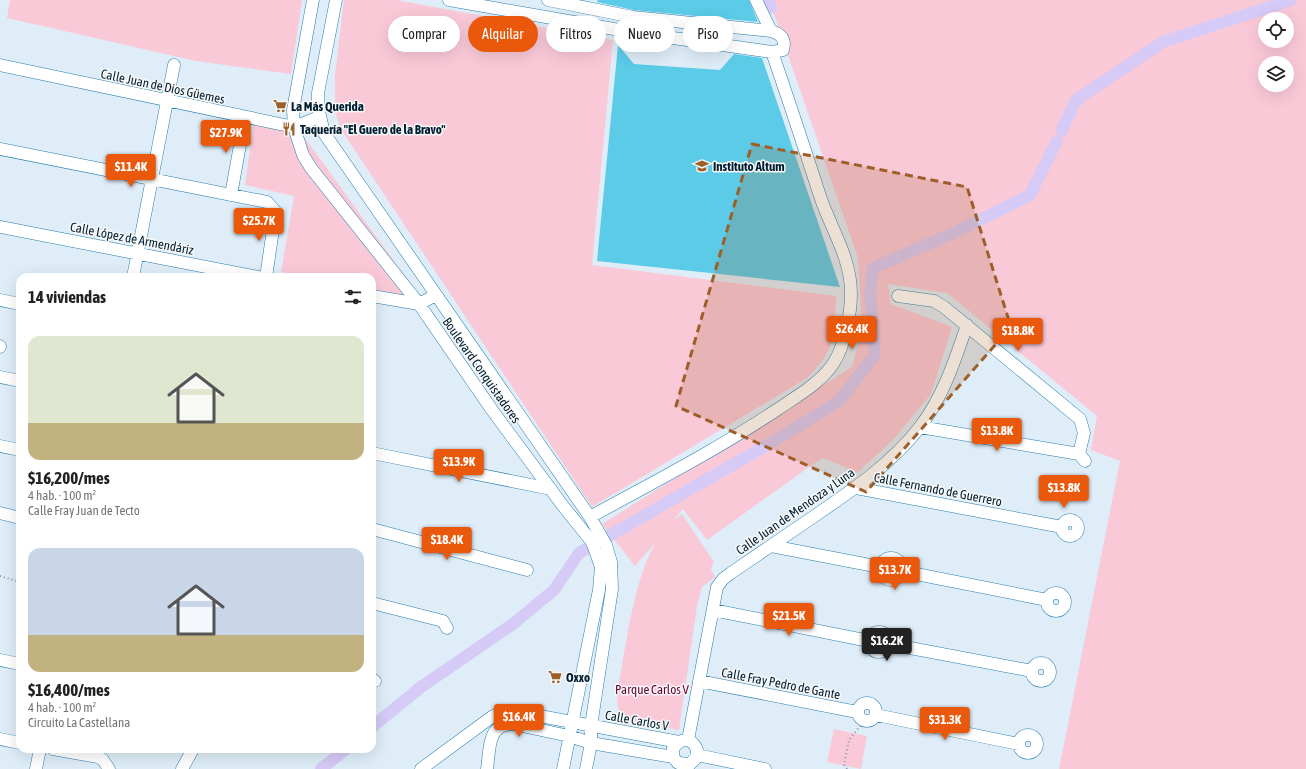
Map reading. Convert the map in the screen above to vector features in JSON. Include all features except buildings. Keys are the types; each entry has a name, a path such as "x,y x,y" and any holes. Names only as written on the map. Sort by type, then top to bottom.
{"street":[{"name":"Boulevard Conquistadores","path":"313,0 294,99 294,127 303,155 311,168 364,238 419,304 492,410 592,542 601,567 599,590 563,769"},
{"name":"Boulevard Conquistadores","path":"336,0 318,93 319,117 324,133 590,517 606,545 611,562 612,590 591,726 591,744 586,769"},
{"path":"449,0 614,29"},
{"path":"548,0 628,16"},
{"path":"756,0 771,31"},
{"path":"675,21 771,31 778,33 784,41 784,50 772,52 675,38"},
{"path":"590,517 745,431 809,388 823,376 834,363 849,319 851,292 844,252 822,200 772,52"},
{"name":"Calle Juan de Dios Güemes","path":"0,65 294,127"},
{"path":"134,273 174,65"},
{"path":"231,195 245,117"},
{"path":"294,127 319,117"},
{"path":"0,149 267,202 275,211 275,216 267,273"},
{"name":"Calle López de Armendáriz","path":"0,227 238,273"},
{"path":"376,297 419,304 436,295"},
{"path":"898,296 934,301 967,325 1080,419 1084,433 1082,458 920,427"},
{"path":"0,300 16,303"},
{"name":"Calle Juan de Mendoza y Luna","path":"684,741 699,681 717,587 723,579 856,488 888,461 920,427 941,391 954,364 967,325"},
{"path":"0,377 16,380"},
{"path":"0,446 16,449"},
{"path":"376,454 551,489"},
{"name":"Calle Fernando de Guerrero","path":"856,488 1062,527"},
{"path":"0,513 16,517"},
{"path":"376,530 527,570"},
{"path":"771,546 880,567 884,577 890,580 897,577 901,571 1047,600"},
{"path":"376,604 443,621 447,628"},
{"path":"713,610 870,641 872,634 880,632 887,635 889,644 1032,671"},
{"path":"0,660 16,663"},
{"name":"Calle Fray Pedro de Gante","path":"699,681 861,716"},
{"path":"868,703 874,706 876,715 871,720 861,716 860,705 868,703"},
{"name":"Calle Carlos V","path":"495,722 513,711 591,726 684,741"},
{"path":"876,715 1019,744"},
{"path":"421,769 495,722 513,724 569,736 591,744 672,757 678,763 686,765 693,762 697,755 696,746 684,741 673,748 672,757"},
{"path":"487,769 495,722"},
{"path":"0,739 16,742"},
{"path":"36,769 39,753"},
{"path":"76,753 98,757 109,769"},
{"path":"182,769 191,753"},
{"path":"697,755 765,769"}],"path":[{"path":"0,576 16,581"},
{"path":"847,769 844,765 849,740 861,716"}],"highlighted area":[{"path":"752,144 967,187 1011,327 866,492 676,406"}],"green space":[{"path":"10,0 302,0 291,74 196,61 7,18"},
{"path":"344,0 396,0 483,16 468,16 468,52 538,52 538,26 546,28 546,52 606,52 606,39 613,40 592,265 836,296 834,332 829,349 824,358 807,378 592,507 342,131 335,112 335,75"},
{"name":"Parque Carlos V","path":"769,0 1306,0 1306,769 1059,769 1120,461 1091,450 1097,416 947,293 888,284 891,304 952,327 931,394 894,439 858,472 822,458 707,540 683,509 674,520 682,514 714,562 711,569 715,577 702,587 697,606 679,730 633,721 618,709 617,693 631,615 641,575 656,542 635,566 602,524 852,367 862,329 858,258"},
{"path":"254,122 302,134 407,279 403,295 376,290 376,273 281,272 294,196 245,185"},
{"path":"834,729 867,736 861,769 827,762"}],"waterway":[{"path":"768,0 771,8"},
{"path":"1062,130 1076,100 1163,42 1291,0"},
{"path":"609,536 781,437 839,401 875,355 870,291 873,268 956,232 1030,195 1057,141"},
{"path":"376,724 421,687 513,624 554,590 579,553 588,548"},
{"path":"321,769 341,753"}],"place":[{"name":"La Más Querida","path":"280,106"},
{"name":"Taquería \"El Guero de la Bravo\"","path":"289,129"},
{"name":"Instituto Altum","path":"702,166"},
{"name":"Oxxo","path":"555,677"}]}
